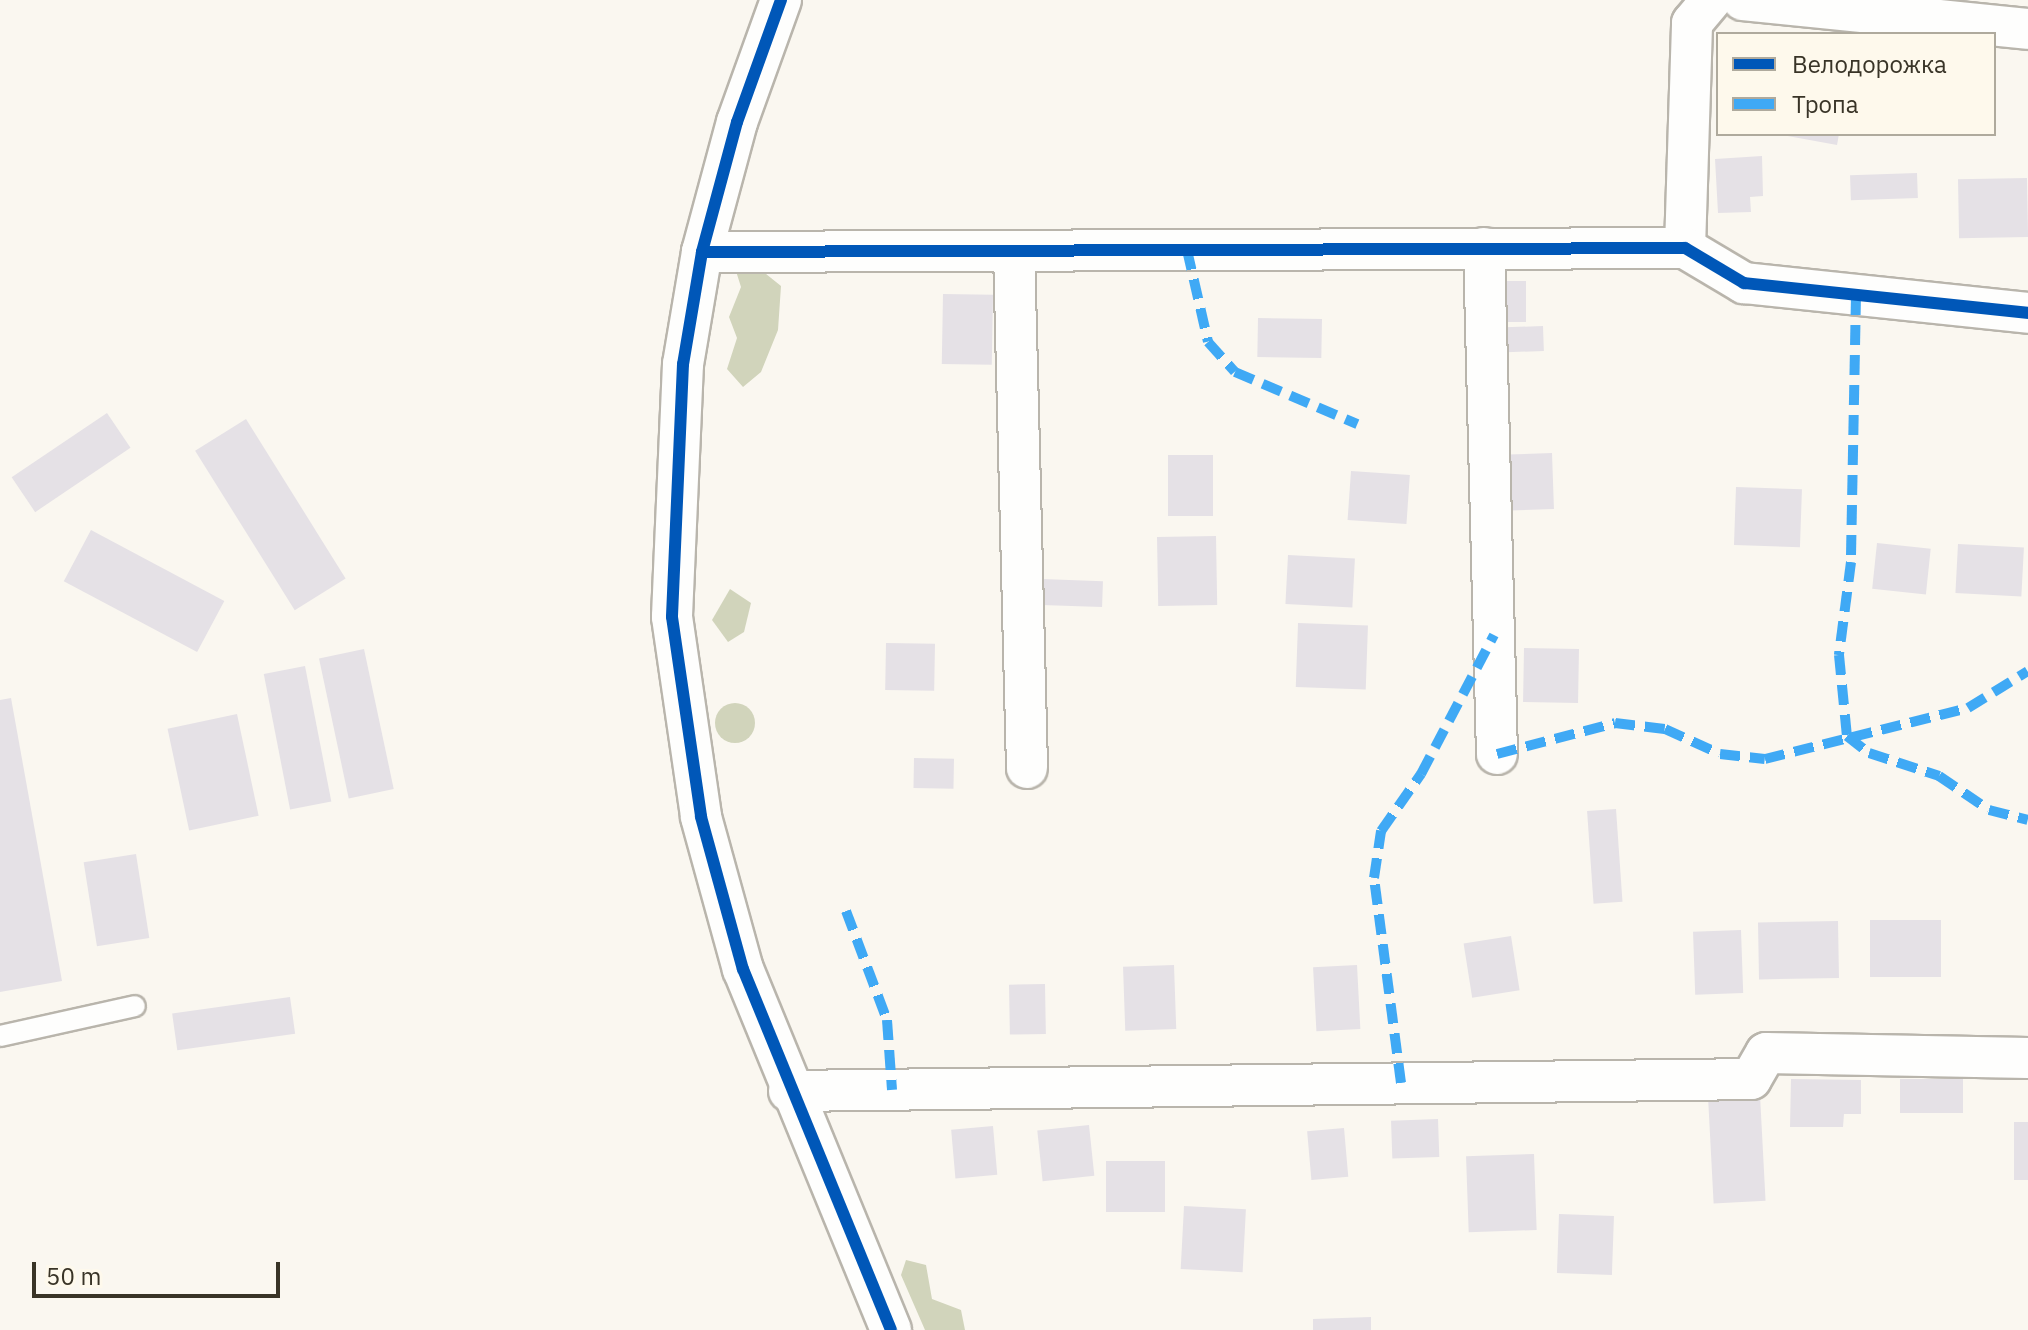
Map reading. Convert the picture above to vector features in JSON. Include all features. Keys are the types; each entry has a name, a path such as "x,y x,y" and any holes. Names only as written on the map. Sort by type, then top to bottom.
{"street":[{"path":"781,0 737,122 702,252 683,364 672,494 674,631 701,817 743,969 789,1091 891,1330"},
{"path":"1685,248 1692,23 1711,0"},
{"path":"1743,0 2028,29"},
{"path":"1484,248 1497,754"},
{"path":"702,252 1685,248 1744,283 2028,313"},
{"path":"1014,251 1027,768"},
{"path":"789,1091 1751,1079 1766,1053 2028,1058"}],"lane":[{"path":"0,1036 135,1006"}],"green space":[{"path":"756,266 781,286 778,330 761,372 743,387 727,369 737,338 729,317 741,287 735,268"},
{"path":"730,589 751,603 744,632 728,642 712,620"},
{"path":"735,703 749,709 755,723 749,737 735,743 721,737 715,723 721,709"},
{"path":"906,1260 926,1265 932,1299 961,1310 965,1330 925,1330 901,1275"}],"building":[{"path":"1788,136 1839,136 1837,145"},
{"path":"1762,156 1763,196 1750,197 1751,212 1718,213 1715,159"},
{"path":"1917,173 1918,198 1851,200 1850,175"},
{"path":"2027,178 2028,237 1959,238 1958,179"},
{"path":"1495,281 1526,281 1526,322 1495,322"},
{"path":"943,294 993,295 992,365 942,364"},
{"path":"1258,318 1322,319 1321,358 1257,357"},
{"path":"1543,326 1544,351 1506,352 1505,327"},
{"path":"107,413 130,448 35,512 12,477"},
{"path":"246,419 346,578 295,610 195,451"},
{"path":"1552,453 1554,509 1510,511 1508,455"},
{"path":"1168,455 1213,455 1213,516 1168,516"},
{"path":"1351,471 1410,475 1406,524 1348,520"},
{"path":"1736,487 1802,489 1800,547 1734,545"},
{"path":"91,530 224,601 197,652 64,581"},
{"path":"1216,536 1217,605 1158,606 1157,537"},
{"path":"1877,543 1931,549 1926,594 1872,589"},
{"path":"1958,544 2024,547 2021,596 1955,593"},
{"path":"1288,555 1355,559 1352,607 1285,604"},
{"path":"1042,579 1103,581 1102,607 1041,605"},
{"path":"1298,623 1368,625 1366,689 1296,687"},
{"path":"886,643 935,644 934,691 885,690"},
{"path":"1524,648 1579,649 1578,703 1523,702"},
{"path":"364,649 394,789 349,798 319,659"},
{"path":"305,666 331,801 290,809 264,674"},
{"path":"11,698 62,981 0,992 0,700"},
{"path":"237,714 259,816 189,830 168,729"},
{"path":"914,758 954,759 953,789 913,788"},
{"path":"1616,809 1622,902 1594,904 1587,811"},
{"path":"136,854 149,938 97,946 84,862"},
{"path":"1870,920 1941,920 1941,977 1870,977"},
{"path":"1838,921 1839,978 1759,979 1758,922"},
{"path":"1741,930 1743,993 1695,995 1693,932"},
{"path":"1511,936 1520,990 1472,998 1464,944"},
{"path":"1174,965 1176,1029 1125,1031 1123,967"},
{"path":"1357,965 1360,1029 1316,1031 1313,967"},
{"path":"1045,984 1046,1034 1010,1035 1009,985"},
{"path":"290,997 295,1034 177,1050 172,1014"},
{"path":"1791,1079 1861,1080 1861,1114 1844,1114 1843,1127 1790,1127"},
{"path":"1900,1079 1963,1079 1963,1113 1900,1113"},
{"path":"1760,1095 1766,1201 1714,1204 1708,1098"},
{"path":"1438,1119 1439,1157 1392,1159 1391,1121"},
{"path":"2014,1122 2028,1122 2028,1180 2014,1180"},
{"path":"1089,1125 1094,1176 1043,1181 1037,1130"},
{"path":"993,1126 997,1175 955,1178 951,1130"},
{"path":"1344,1128 1348,1177 1311,1180 1307,1131"},
{"path":"1534,1154 1537,1230 1469,1232 1466,1156"},
{"path":"1106,1161 1165,1161 1165,1212 1106,1212"},
{"path":"1184,1206 1246,1209 1243,1272 1181,1269"},
{"path":"1559,1214 1614,1216 1612,1275 1557,1273"},
{"path":"1371,1317 1371,1330 1313,1330 1313,1319"}],"marked path":[{"path":"1187,250 1208,342 1235,372 1357,424"},
{"path":"1856,295 1851,562 1839,655 1847,736 1869,753 1939,776 1989,810 2028,820"},
{"path":"1401,1083 1374,878 1381,831 1421,774 1494,635"},
{"path":"1497,754 1615,723 1665,729 1720,754 1765,759 1968,708 2028,671"},
{"path":"846,911 887,1020 892,1090"}],"cycle path":[{"path":"781,0 737,122 702,252 683,364 672,617 701,817 743,969 891,1330"},
{"path":"702,252 1685,248 1744,283 2028,313"}]}
